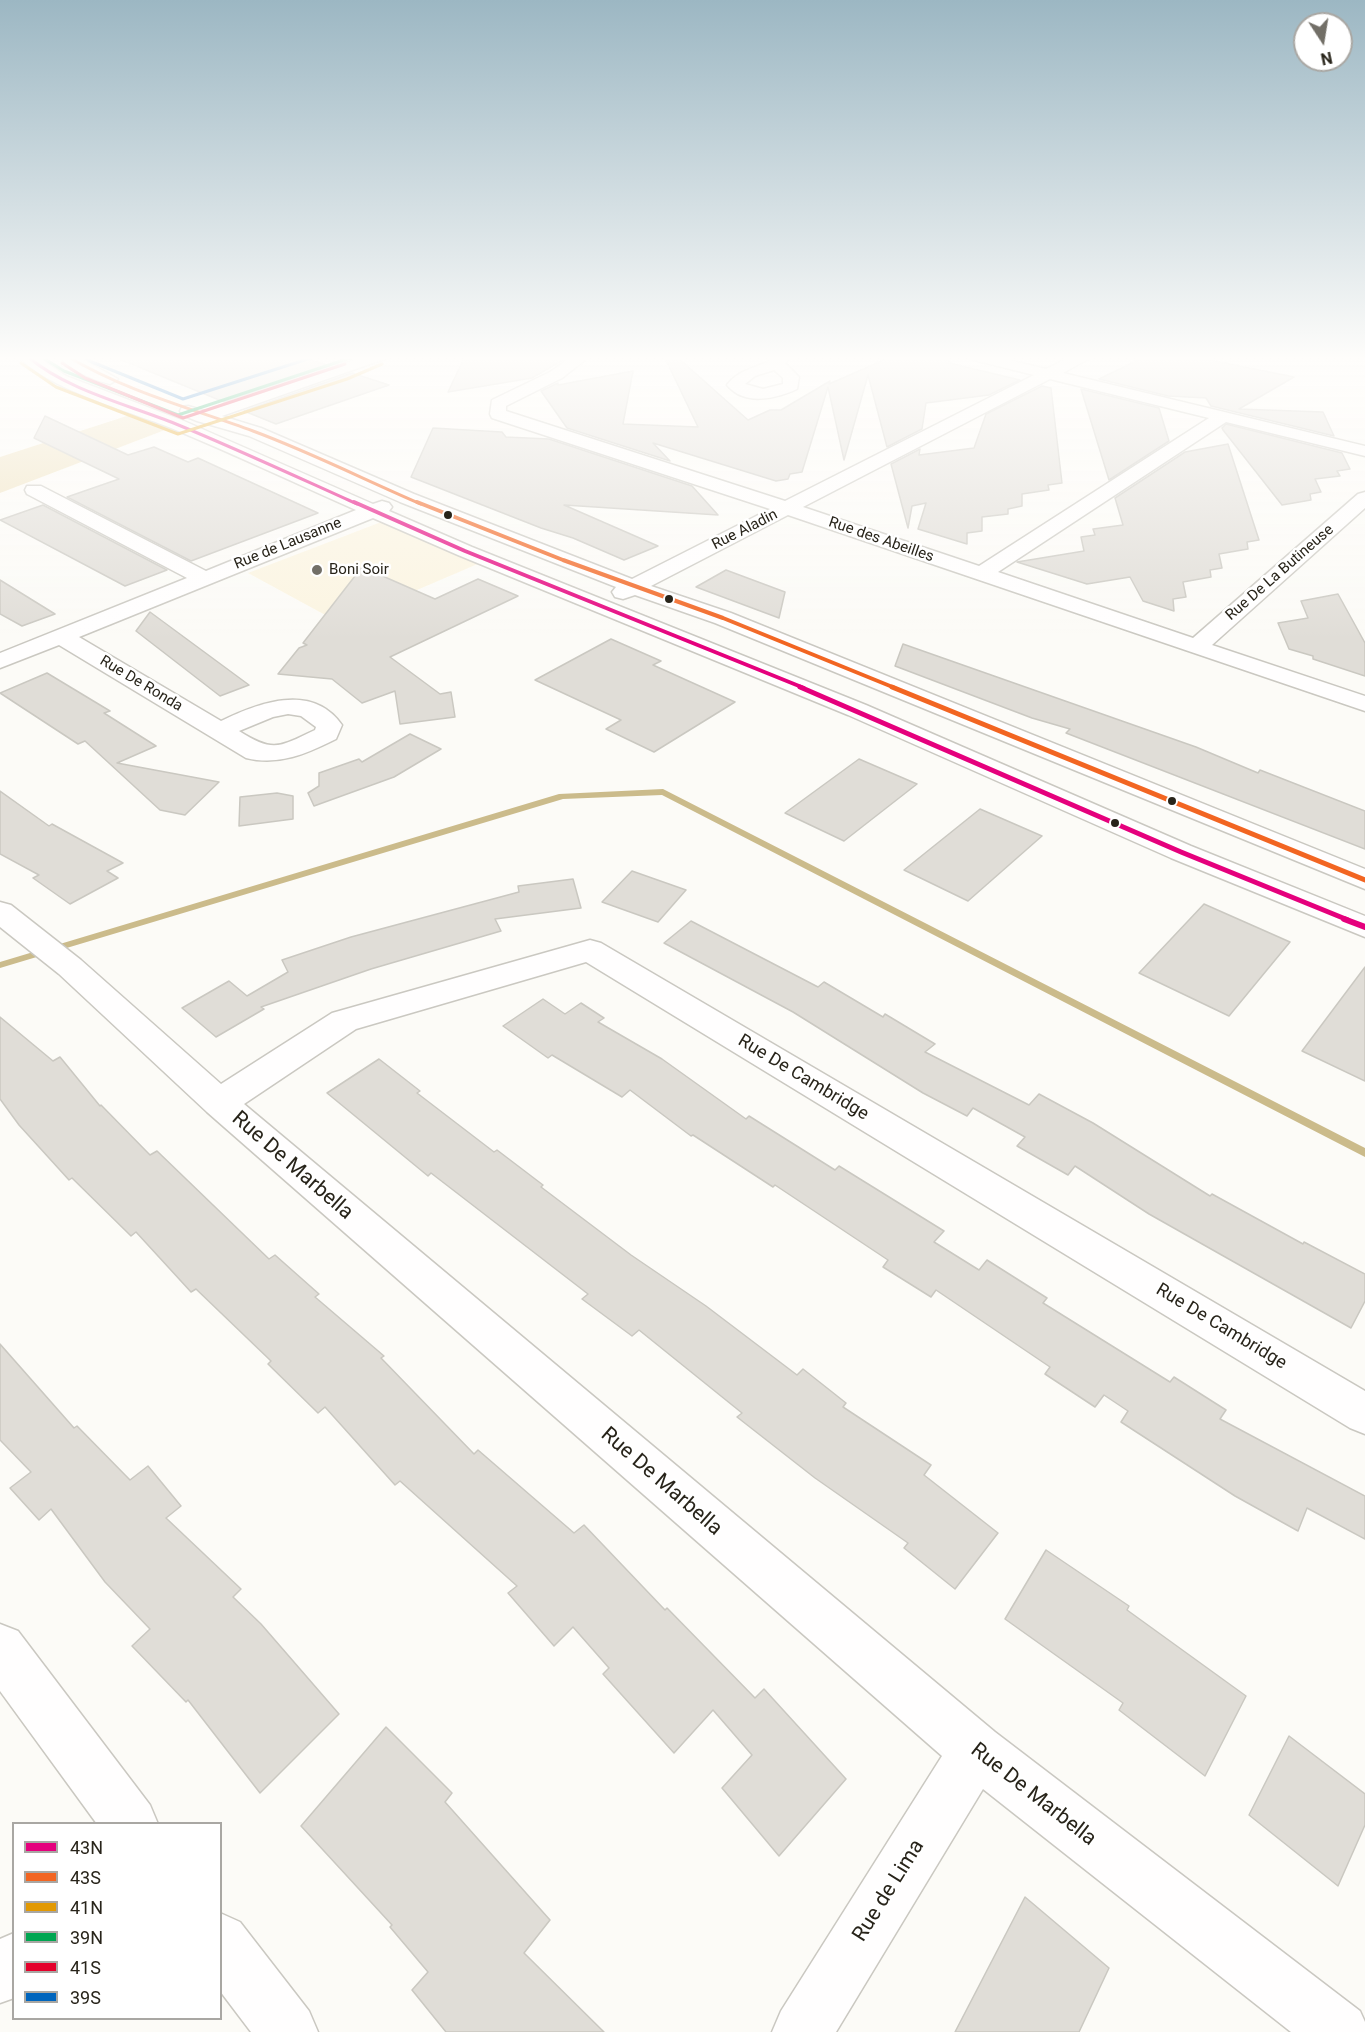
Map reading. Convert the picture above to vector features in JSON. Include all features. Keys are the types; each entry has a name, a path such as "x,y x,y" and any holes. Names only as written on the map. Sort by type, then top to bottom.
{"street":[{"path":"249,451 370,511 868,715 1181,852 1365,927"},
{"path":"298,451 406,498 634,587 723,618 1365,880"},
{"name":"Rue des Abeilles","path":"611,451 1365,704"},
{"name":"Rue Aladin","path":"599,604 898,451"},
{"path":"981,574 1170,451"},
{"path":"34,490 204,578"},
{"name":"Rue de Lausanne","path":"0,662 406,498"},
{"name":"Rue De La Butineuse","path":"1196,647 1365,498"},
{"path":"0,636 26,651"},
{"name":"Rue De Ronda","path":"62,637 219,731"},
{"name":"Rue De Marbella","path":"0,912 70,967 219,1103 976,1751 1339,2032"},
{"name":"Rue De Cambridge","path":"219,1103 344,1021 590,950 1365,1414"},
{"path":"0,1648 130,1822"},
{"name":"Rue de Lima","path":"802,2032 976,1751"},
{"path":"222,1945 288,2032"},
{"path":"0,1974 12,1964"}],"shaded area":[{"path":"19,451 110,451 0,493 0,457"},
{"path":"389,519 487,560 340,623 248,573"}],"building":[{"path":"61,451 119,451 128,455 142,451 163,451 188,462 198,458 318,513 191,561 67,497 119,479"},
{"path":"423,451 585,451 692,486 718,515 564,505 658,546 624,560 573,538 541,528 411,477"},
{"path":"638,451 660,451 670,461"},
{"path":"678,451 808,451 802,472 790,474 788,479 776,481"},
{"path":"916,451 920,451 919,455 952,451 1058,451 1062,483 1048,485 1049,490 1022,494 1022,506 1008,509 1008,514 982,517 982,531 967,533 967,544 918,529 926,503 912,506 908,528 891,464"},
{"path":"1100,451 1154,451 1109,480"},
{"path":"1230,451 1259,540 1247,542 1248,549 1219,554 1222,568 1210,570 1211,577 1183,582 1186,597 1173,599 1174,611 1143,601 1130,577 1087,584 1017,562 1084,551 1081,537 1095,535 1093,529 1123,525 1115,498 1185,452"},
{"path":"1239,451 1333,451 1342,453 1350,469 1337,471 1340,476 1315,479 1321,492 1310,494 1311,500 1282,505"},
{"path":"43,505 167,570 125,586 0,520"},
{"path":"362,567 435,599 478,579 518,596 390,657 440,694 451,692 455,717 400,724 395,691 362,703 332,679 278,674 299,648 307,645 303,643"},
{"path":"726,570 785,592 779,618 696,587"},
{"path":"0,580 55,614 22,626 0,614"},
{"path":"1338,594 1365,643 1365,676 1289,649 1278,623 1308,618 1301,601"},
{"path":"150,612 249,685 220,696 136,631"},
{"path":"611,639 661,661 653,665 735,702 654,752 606,729 621,720 535,680"},
{"path":"903,644 1196,747 1258,773 1260,770 1365,811 1365,849 1066,733 1070,729 1032,718 895,666"},
{"path":"47,673 110,711 104,713 156,746 117,763 219,782 185,815 160,810 85,741 78,744 0,693"},
{"path":"410,734 441,749 394,777 314,806 308,793 319,786 319,773 359,759 362,762"},
{"path":"859,759 917,784 844,841 785,813"},
{"path":"0,791 49,826 52,824 123,863 107,871 118,878 70,904 33,878 39,875 0,854"},
{"path":"277,793 293,796 293,819 239,826 240,797"},
{"path":"980,809 1042,836 968,901 904,870"},
{"path":"632,871 686,890 658,922 602,902"},
{"path":"573,879 581,908 495,919 501,931 371,969 261,1007 264,1009 216,1037 182,1008 229,981 247,996 288,972 282,960 351,937 519,892 518,886"},
{"path":"1204,904 1290,942 1229,1016 1139,973"},
{"path":"691,921 818,987 824,982 883,1017 885,1014 935,1044 925,1052 1029,1105 1039,1094 1093,1123 1210,1196 1212,1194 1303,1244 1304,1242 1365,1274 1365,1301 1351,1328 1149,1214 1075,1166 1068,1175 1017,1146 1025,1137 973,1108 967,1116 923,1093 793,1012 664,943"},
{"path":"1365,967 1365,1081 1302,1051"},
{"path":"543,999 565,1014 581,1003 604,1018 598,1022 662,1059 746,1119 749,1116 835,1170 839,1166 944,1231 934,1242 979,1270 987,1260 1047,1298 1043,1303 1170,1382 1174,1377 1226,1410 1220,1419 1365,1496 1365,1539 1307,1508 1298,1531 1235,1496 1121,1422 1128,1411 1104,1395 1095,1407 1045,1374 1050,1367 936,1290 931,1297 883,1267 888,1260 775,1185 773,1187 693,1135 691,1136 630,1090 622,1097 552,1055 548,1058 503,1026"},
{"path":"0,1017 53,1061 60,1057 100,1106 150,1155 157,1151 269,1259 275,1255 319,1294 315,1297 384,1356 381,1358 474,1454 478,1450 574,1533 584,1525 665,1610 667,1608 755,1698 764,1689 846,1779 779,1856 722,1788 752,1755 713,1710 674,1753 603,1674 609,1668 573,1627 554,1646 508,1593 517,1586 400,1481 395,1485 325,1407 318,1413 268,1364 271,1361 196,1289 191,1292 136,1232 131,1236 72,1178 69,1180 19,1125 0,1099"},
{"path":"379,1059 420,1091 417,1093 494,1152 497,1150 543,1185 541,1187 631,1255 706,1306 797,1375 803,1369 846,1403 843,1407 931,1465 924,1475 998,1533 955,1589 904,1548 908,1543 815,1478 737,1417 742,1413 639,1330 632,1336 582,1299 588,1294 431,1173 428,1176 327,1093"},
{"path":"0,1344 74,1428 77,1426 130,1480 148,1466 181,1506 166,1518 241,1589 233,1597 261,1624 339,1714 260,1793 188,1700 186,1702 132,1646 150,1629 105,1582 51,1509 39,1520 10,1488 31,1472 0,1440"},
{"path":"1046,1550 1129,1606 1127,1610 1246,1696 1205,1776 1119,1710 1123,1703 1005,1619"},
{"path":"386,1727 452,1793 445,1802 550,1920 524,1953 604,2032 446,2032 412,1990 428,1972 390,1927 392,1925 301,1826"},
{"path":"1289,1736 1365,1794 1365,1825 1338,1886 1249,1815"},
{"path":"1025,1897 1109,1968 1079,2032 955,2032"}],"waterway":[{"path":"0,965 562,796 663,792 1365,1153"}],"transit line":[{"name":"43N","path":"237,451 465,551 857,710 1181,852 1365,927"},
{"name":"43S","path":"299,451 484,529 723,618 1365,880"}],"place":[{"name":"Boni Soir","path":"317,570"}]}
